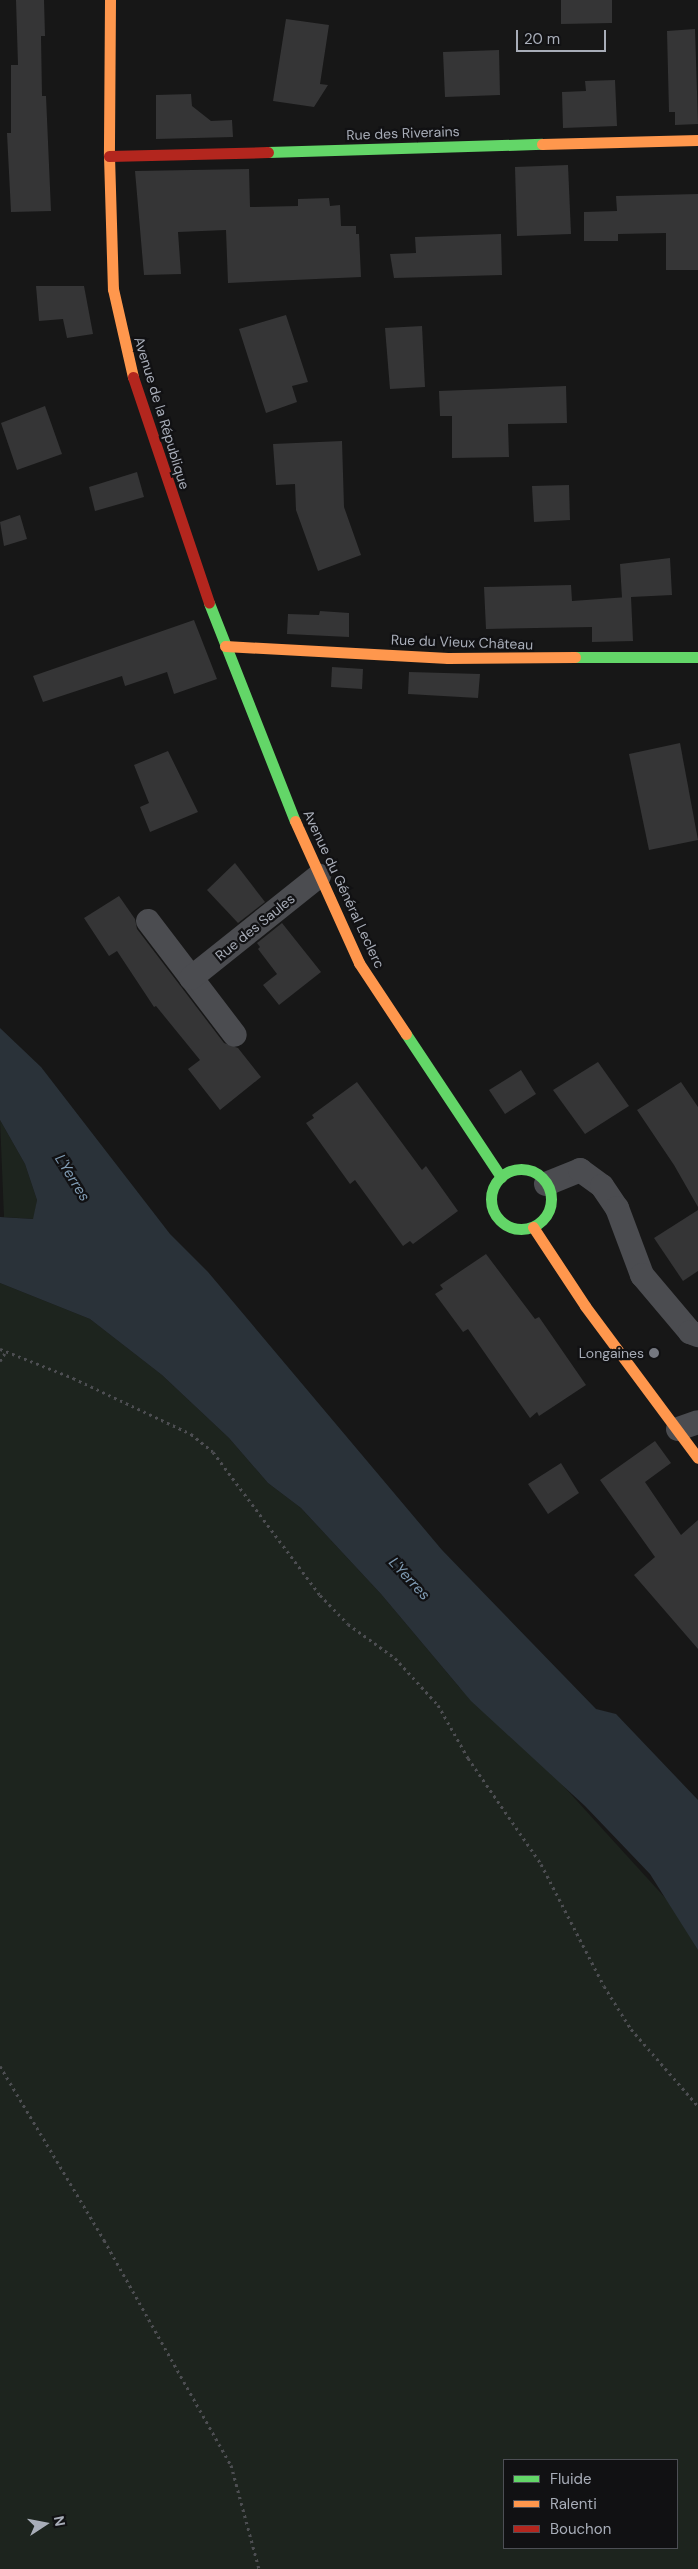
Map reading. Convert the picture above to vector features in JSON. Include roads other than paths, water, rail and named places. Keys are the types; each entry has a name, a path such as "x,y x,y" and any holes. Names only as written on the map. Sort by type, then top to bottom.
{"street":[{"name":"Avenue de la République","path":"110,0 109,156 114,290 128,363 158,459 225,646"},
{"name":"Rue des Riverains","path":"109,156 698,140"},
{"name":"Rue du Vieux Château","path":"225,646 448,658 698,657"},
{"name":"Avenue du Général Leclerc","path":"225,646 319,876 359,963 501,1177"},
{"name":"Rue des Saules","path":"191,978 319,876"},
{"path":"148,921 235,1035"},
{"path":"520,1170 530,1171 546,1184 551,1203 544,1217 533,1227 514,1228 498,1219 491,1202 492,1193 501,1177 520,1170"},
{"path":"546,1184 580,1170 602,1186 617,1208 642,1275 690,1332 698,1336"},
{"path":"533,1227 585,1306 688,1425 698,1458"}],"water":[{"name":"L'Yerres","path":"0,1028 41,1067 170,1234 208,1272 442,1550 596,1709 616,1714 698,1800 698,1950 650,1874 585,1806 471,1701 381,1594 301,1508 268,1483 229,1438 162,1375 90,1319 0,1283 0,1217 33,1219 37,1200 25,1164 0,1120"}],"place":[{"name":"Longaines","path":"654,1353"}]}
